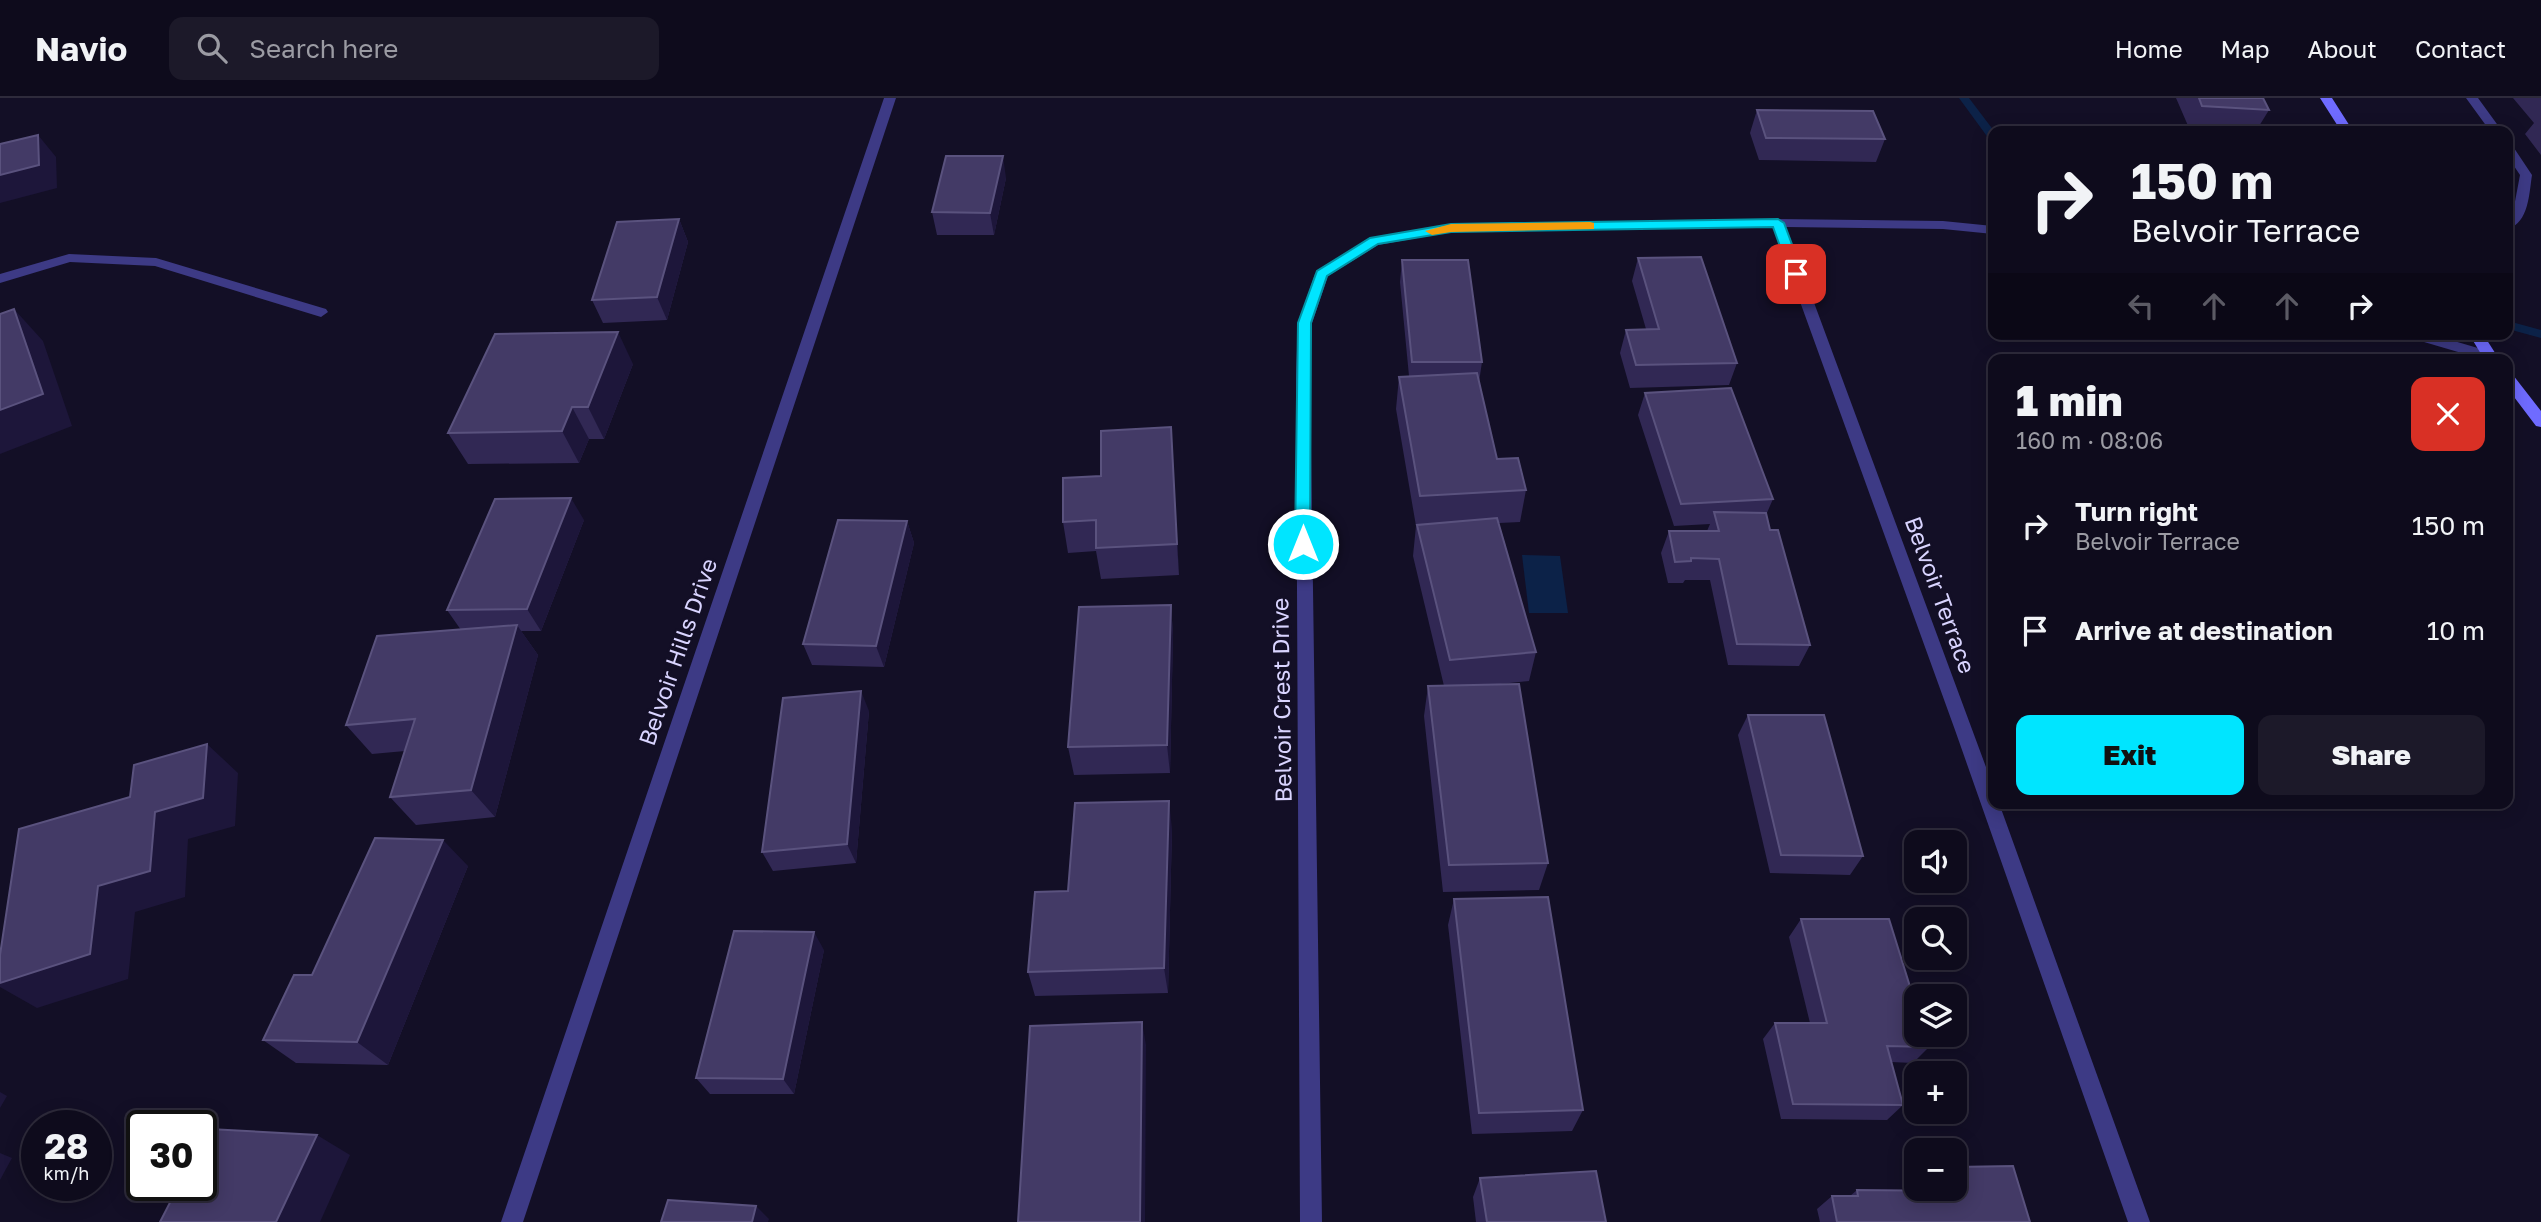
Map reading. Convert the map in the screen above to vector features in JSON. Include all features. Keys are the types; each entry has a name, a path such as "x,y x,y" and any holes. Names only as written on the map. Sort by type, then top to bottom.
{"street":[{"name":"Belvoir Hills Drive","path":"512,1222 890,98"},
{"path":"2326,98 2344,126"},
{"path":"2472,98 2492,126"},
{"path":"2513,156 2526,175 2519,213 2513,220"},
{"name":"Belvoir Crest Drive","path":"1311,1222 1303,378 1305,323 1322,274 1374,241 1451,228 1778,223 1943,225 1988,230"},
{"name":"Belvoir Terrace","path":"1778,223 1988,799"},
{"path":"0,279 69,258 156,262 321,312"},
{"path":"2433,340 2481,354"},
{"path":"2513,386 2541,422"},
{"name":"Belvoir Terrace","path":"1992,809 2139,1222"}],"water":[{"path":"1522,555 1560,556 1568,613 1529,613"}],"building":[{"path":"2199,98 2263,98 2269,110 2202,106"},
{"path":"1757,110 1873,111 1885,139 1766,138"},
{"path":"38,135 39,165 0,175 0,144"},
{"path":"946,156 1003,156 990,213 932,212"},
{"path":"679,219 657,297 592,300 617,222"},
{"path":"1701,257 1737,363 1636,365 1626,330 1659,329 1638,258"},
{"path":"1402,260 1468,260 1482,362 1412,362"},
{"path":"14,309 43,394 0,410 0,314"},
{"path":"618,332 588,407 572,407 562,431 448,433 495,334"},
{"path":"1477,373 1497,459 1518,458 1526,490 1420,496 1399,377"},
{"path":"1731,388 1773,499 1681,504 1645,393"},
{"path":"1171,427 1177,544 1096,548 1096,520 1063,522 1063,478 1101,476 1101,431"},
{"path":"571,498 527,609 447,610 495,499"},
{"path":"1714,512 1766,513 1770,530 1778,530 1810,645 1737,644 1719,559 1691,558 1691,561 1675,562 1669,531 1719,531"},
{"path":"1497,518 1536,652 1450,660 1417,525"},
{"path":"838,520 907,521 876,646 803,644"},
{"path":"1171,605 1167,745 1068,747 1079,607"},
{"path":"517,625 471,790 390,797 415,719 346,725 377,636"},
{"path":"1519,684 1548,863 1449,865 1428,686"},
{"path":"861,691 847,844 762,852 783,698"},
{"path":"1748,715 1824,715 1863,856 1781,855"},
{"path":"207,744 203,798 155,812 150,871 98,886 90,954 0,983 0,955 19,829 130,797 134,765"},
{"path":"1169,801 1164,968 1028,972 1035,892 1068,891 1075,803"},
{"path":"375,838 443,840 357,1042 263,1040 294,975 312,975"},
{"path":"1548,897 1583,1110 1479,1113 1454,899"},
{"path":"1801,919 1889,919 1909,984 1904,984 1904,1046 1887,1046 1903,1105 1793,1104 1775,1023 1827,1023"},
{"path":"734,931 814,932 783,1079 696,1078"},
{"path":"1142,1022 1140,1222 1018,1222 1030,1026"},
{"path":"217,1129 317,1135 276,1222 160,1222 171,1201 217,1201"},
{"path":"2013,1166 2030,1222 1837,1222 1832,1196 1858,1196 1857,1190 1904,1190 1904,1201 1967,1201 1967,1167"},
{"path":"1596,1171 1606,1222 1487,1222 1480,1178"},
{"path":"668,1200 756,1206 752,1222 661,1222"}],"waterway":[{"path":"1964,98 1988,130"},
{"path":"2513,326 2541,334"}],"slow traffic":[{"path":"1432,231 1451,228 1590,226"}],"route":[{"path":"1303,544 1305,323 1322,274 1374,241 1451,228 1778,223 1796,274"}]}
